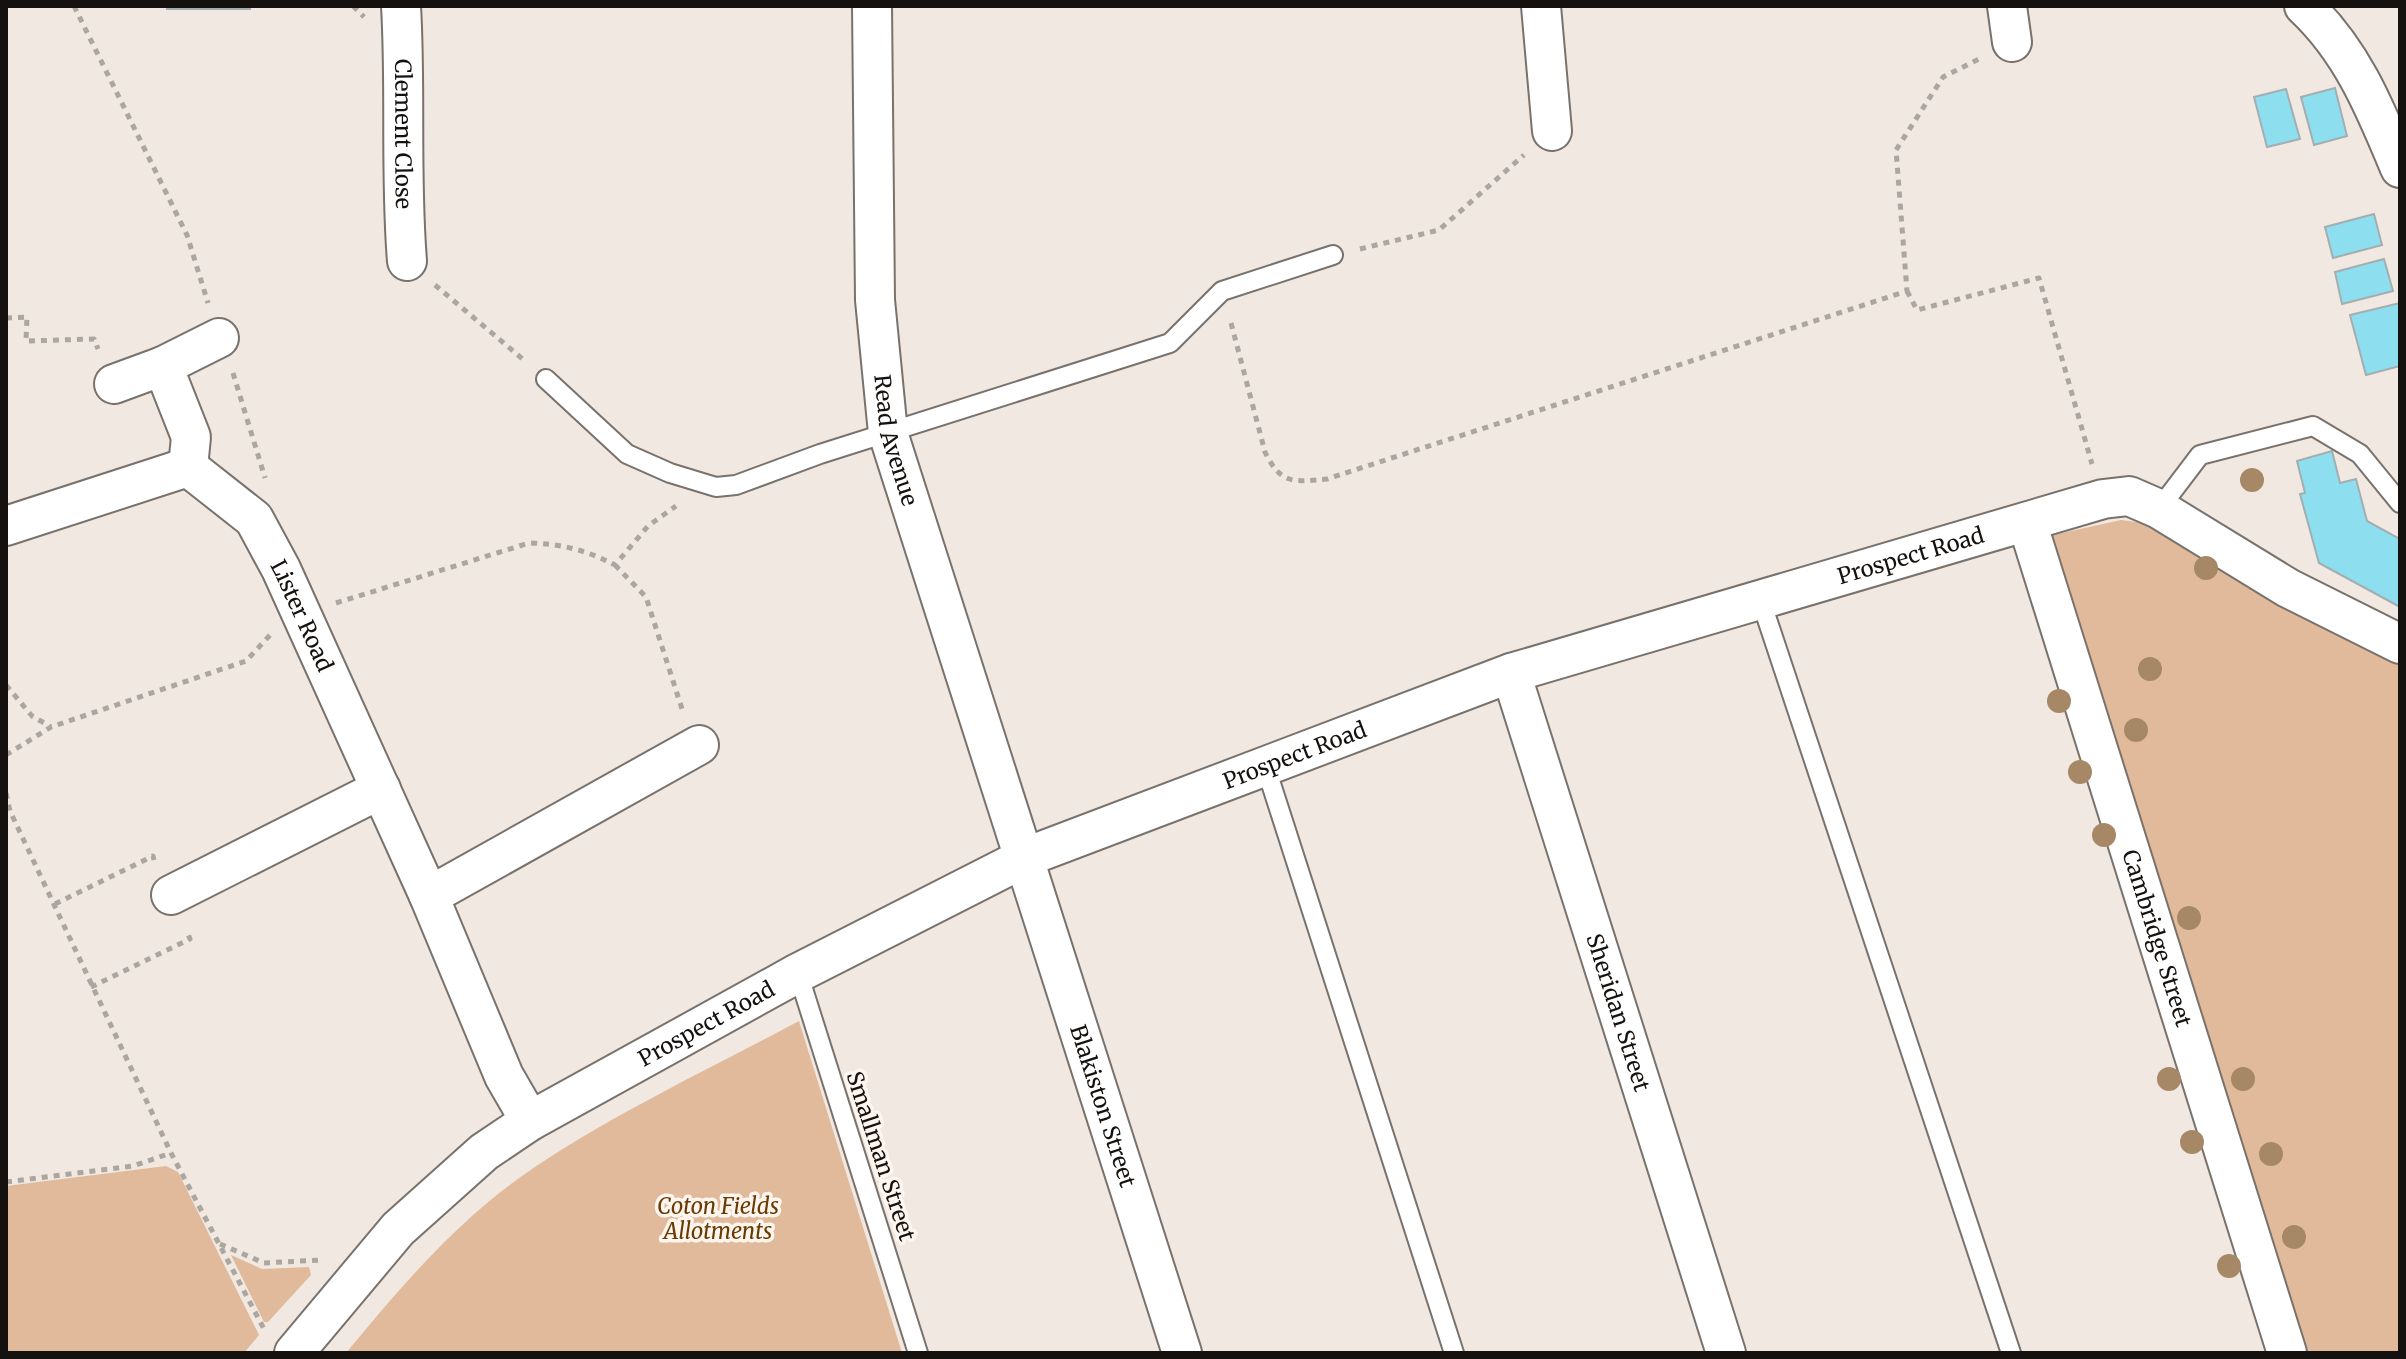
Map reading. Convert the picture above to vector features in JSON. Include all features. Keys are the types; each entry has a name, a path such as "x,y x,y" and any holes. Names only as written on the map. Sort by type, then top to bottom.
{"street":[{"name":"Clement Close","path":"401,6 404,58 403,209 407,261"},
{"name":"Read Avenue","path":"872,6 875,300 888,433 1026,857"},
{"path":"1541,6 1552,131"},
{"path":"2304,6 2332,32 2358,73 2400,168"},
{"path":"114,384 163,366 219,338"},
{"path":"6,526 188,467 191,437 163,366"},
{"name":"Lister Road","path":"188,467 254,519 281,569 429,896 504,1076 530,1121"},
{"name":"Prospect Road","path":"282,1344 362,1272 439,1189 484,1152 530,1121 798,973 1026,857 1511,673 2103,499 2129,496 2159,509 2288,588 2400,644"},
{"name":"Cambridge Street","path":"2027,522 2287,1353"},
{"name":"Sheridan Street","path":"1511,673 1726,1353"},
{"path":"429,896 699,745"},
{"path":"171,895 381,789"},
{"name":"Blakiston Street","path":"1026,857 1182,1353"}],"lane":[{"path":"546,379 627,454 670,473 716,487 736,485 1170,343 1222,291 1333,255"},
{"path":"2159,509 2200,455 2313,426 2360,454 2400,503"},
{"path":"1760,598 2011,1353"},
{"path":"1265,765 1454,1353"},
{"name":"Smallman Street","path":"798,973 918,1353"}],"path":[{"path":"74,6 187,235"},
{"path":"2010,24 1943,77 1896,150 1907,291 1917,310 2039,278 2103,499"},
{"path":"1333,255 1439,230 1552,131"},
{"path":"407,261 546,379"},
{"path":"1222,291 1265,452 1274,471 1293,482 1327,479 1907,291"},
{"path":"6,318 27,317 26,341 94,339 114,384"},
{"path":"615,565 646,597 658,624 678,699 699,745"},
{"path":"6,685 32,716 51,727"},
{"path":"6,793 8,810 171,1153 261,1326 282,1344"},
{"path":"6,1182 133,1166 171,1153"},
{"path":"219,1244 264,1263 300,1264 333,1257 362,1272"}],"green space":[{"path":"2121,520 2144,523 2400,662 2400,1353 2304,1353 2048,536"},
{"name":"Coton Fields Allotments","path":"799,1021 902,1353 346,1353 450,1236 522,1176 623,1114"},
{"path":"166,1166 178,1172 259,1335 244,1353 6,1353 6,1186"},
{"path":"231,1255 262,1269 309,1267 311,1275 268,1322 264,1322"}],"building":[{"path":"167,6 250,6 250,9 167,9"},
{"path":"2335,88 2347,136 2314,145 2301,97"},
{"path":"2286,89 2300,139 2267,147 2254,97"},
{"path":"2374,214 2382,245 2333,258 2325,227"},
{"path":"2384,259 2393,291 2342,304 2335,272"},
{"path":"2400,303 2400,366 2366,375 2350,315"},
{"path":"2332,451 2340,483 2356,479 2367,521 2400,539 2400,607 2319,563 2300,494 2305,493 2297,461"}]}
